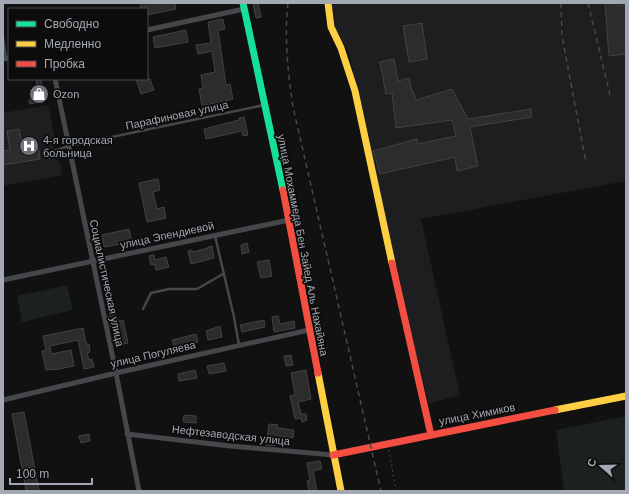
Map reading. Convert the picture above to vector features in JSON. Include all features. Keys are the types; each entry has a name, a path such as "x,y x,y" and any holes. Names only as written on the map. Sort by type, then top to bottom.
{"street":[{"path":"328,3 331,28 341,48 355,91 431,435"},
{"path":"148,30 243,6"},
{"name":"улица Мохаммеда Бен Зайед Аль Нахайяна","path":"243,6 289,220 341,491"},
{"name":"Социалистическая улица","path":"55,80 139,491"},
{"name":"улица Эпендиевой","path":"3,280 289,220"},
{"name":"улица Погуляева","path":"3,400 309,330"},
{"name":"улица Химиков","path":"333,455 626,396"},
{"name":"Нефтезаводская улица","path":"127,434 230,446 333,455"}],"lane":[{"path":"3,38 6,59"},
{"name":"Парафиновая улица","path":"54,151 69,146 264,105"},
{"path":"215,235 239,345"},
{"path":"143,309 151,293 169,289 197,289 223,274"}],"path":[{"path":"388,444 396,491"}],"shaded area":[{"path":"332,3 626,3 626,181 421,219 460,395 429,404 386,239 369,147 349,53 336,32"},
{"name":"4-я городская больница","path":"48,105 56,144 53,147 55,159 60,162 62,175 3,186 3,113"},
{"path":"67,285 73,310 22,322 17,296"},
{"path":"626,416 626,491 564,491 556,430"}],"building":[{"path":"140,3 175,3 176,9 148,15 148,8 141,8"},
{"path":"253,3 258,3 261,17 256,18"},
{"path":"605,3 614,3 615,6 626,5 626,54 609,56"},
{"path":"223,19 225,29 218,30 226,85 230,84 233,99 202,106 199,89 203,88 201,75 215,72 212,51 198,54 196,45 211,43 208,22"},
{"path":"422,23 427,59 409,62 403,26"},
{"path":"186,30 188,42 155,48 153,37"},
{"path":"394,59 398,81 409,78 412,92 413,91 416,100 452,89 468,119 531,109 532,117 470,127 478,166 457,171 455,157 380,174 373,151 417,139 417,144 456,136 452,120 396,128 392,93 386,94 380,62"},
{"path":"150,79 154,90 141,94 136,80"},
{"path":"36,80 41,80 45,101 30,104 29,100 39,97"},
{"path":"244,117 248,135 243,136 242,131 206,139 204,129 239,120 239,118"},
{"path":"19,129 23,148 38,145 40,159 3,165 3,151 10,150 7,131"},
{"path":"158,179 160,190 153,192 157,209 164,207 166,218 147,222 139,183"},
{"path":"129,229 132,242 104,247 102,235"},
{"path":"247,243 249,252 242,254 241,245"},
{"path":"212,246 214,258 191,264 188,251 192,250 193,252"},
{"path":"154,255 155,260 166,257 169,267 156,270 155,264 151,265 149,256"},
{"path":"269,260 272,276 261,278 257,262"},
{"path":"116,314 118,321 123,320 128,343 115,346 114,340 120,339 117,327 111,328 108,316"},
{"path":"278,316 280,324 294,321 295,328 274,332 272,317"},
{"path":"264,320 265,327 242,332 240,325"},
{"path":"220,326 222,337 208,340 206,331"},
{"path":"83,328 86,344 89,344 90,352 87,353 89,360 92,359 94,367 84,369 78,340 50,346 51,354 71,350 74,366 46,370 42,351 46,350 43,336"},
{"path":"196,334 198,342 174,346 172,340"},
{"path":"291,355 293,365 286,366 284,356"},
{"path":"224,363 226,371 209,374 207,366"},
{"path":"195,370 197,378 179,381 178,374"},
{"path":"306,370 311,399 298,402 301,414 306,414 307,420 302,422 301,418 295,419 290,396 295,395 291,373"},
{"path":"24,412 39,491 26,491 12,414"},
{"path":"184,415 196,416 196,423 183,422"},
{"path":"269,424 278,425 277,428 294,430 293,438 276,436 275,446 266,445"},
{"path":"89,434 90,441 81,443 79,436"},
{"path":"320,461 322,469 313,471 317,491 309,491 307,481 310,480 307,463"}],"railway":[{"path":"288,3 286,29 287,55 293,107 381,491"},
{"path":"561,3 562,36 586,163"},
{"path":"588,3 610,95"}],"traffic: fast":[{"path":"243,3 283,190"}],"traffic: slow":[{"path":"328,3 331,27 341,48 355,91 392,263"},
{"path":"318,373 341,491"},
{"path":"555,410 626,396"}],"traffic: jam":[{"path":"283,190 318,373"},
{"path":"392,263 431,435"},
{"path":"333,455 555,410"}],"place":[{"name":"Ozon","path":"39,94"},
{"name":"4-я городская больница","path":"29,146"}]}
